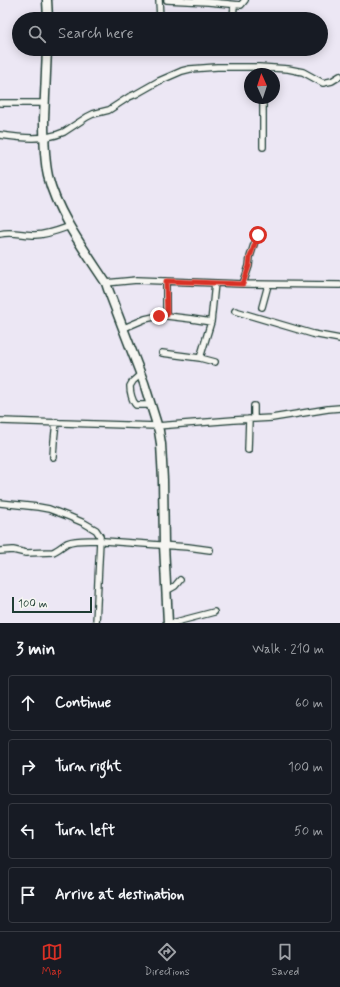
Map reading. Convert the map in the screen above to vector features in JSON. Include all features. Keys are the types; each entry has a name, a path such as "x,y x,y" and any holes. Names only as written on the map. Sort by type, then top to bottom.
{"highway":[{"path":"47,0 48,12"},
{"path":"47,56 44,138 48,177 64,218 106,283 141,374 158,426 161,444 166,595 169,621"}],"street":[{"path":"159,0 160,12"},
{"path":"167,0 241,5 245,0"},
{"path":"233,12 234,4"},
{"path":"0,135 32,138 54,136 64,132 87,117 109,110 129,97 182,71 199,67 244,70"},
{"path":"280,70 295,70 303,72 323,83 332,81 340,76"},
{"path":"0,102 45,103"},
{"path":"262,104 263,147"},
{"path":"0,234 37,235 52,233 70,226"},
{"path":"243,284 249,266 249,259 258,235"},
{"path":"106,283 137,280 340,286"},
{"path":"166,281 167,315"},
{"path":"200,358 211,322 215,283"},
{"path":"262,307 268,285"},
{"path":"235,311 313,334 340,339"},
{"path":"124,328 145,319 167,315 171,317 182,317 211,322"},
{"path":"162,353 200,358 214,362"},
{"path":"141,374 130,386 133,401 136,405 151,405"},
{"path":"248,450 251,419 254,406"},
{"path":"0,421 158,426 286,417 340,408"},
{"path":"53,457 56,422"},
{"path":"0,503 49,509 70,516 96,530 102,540 96,623"},
{"path":"0,551 13,550 26,553 53,552 63,545 74,541 102,540 210,550"},
{"path":"166,595 180,580"},
{"path":"169,621 214,612"}],"route":[{"path":"159,316 167,315 166,281 243,284 249,266 250,257 258,235"}]}
